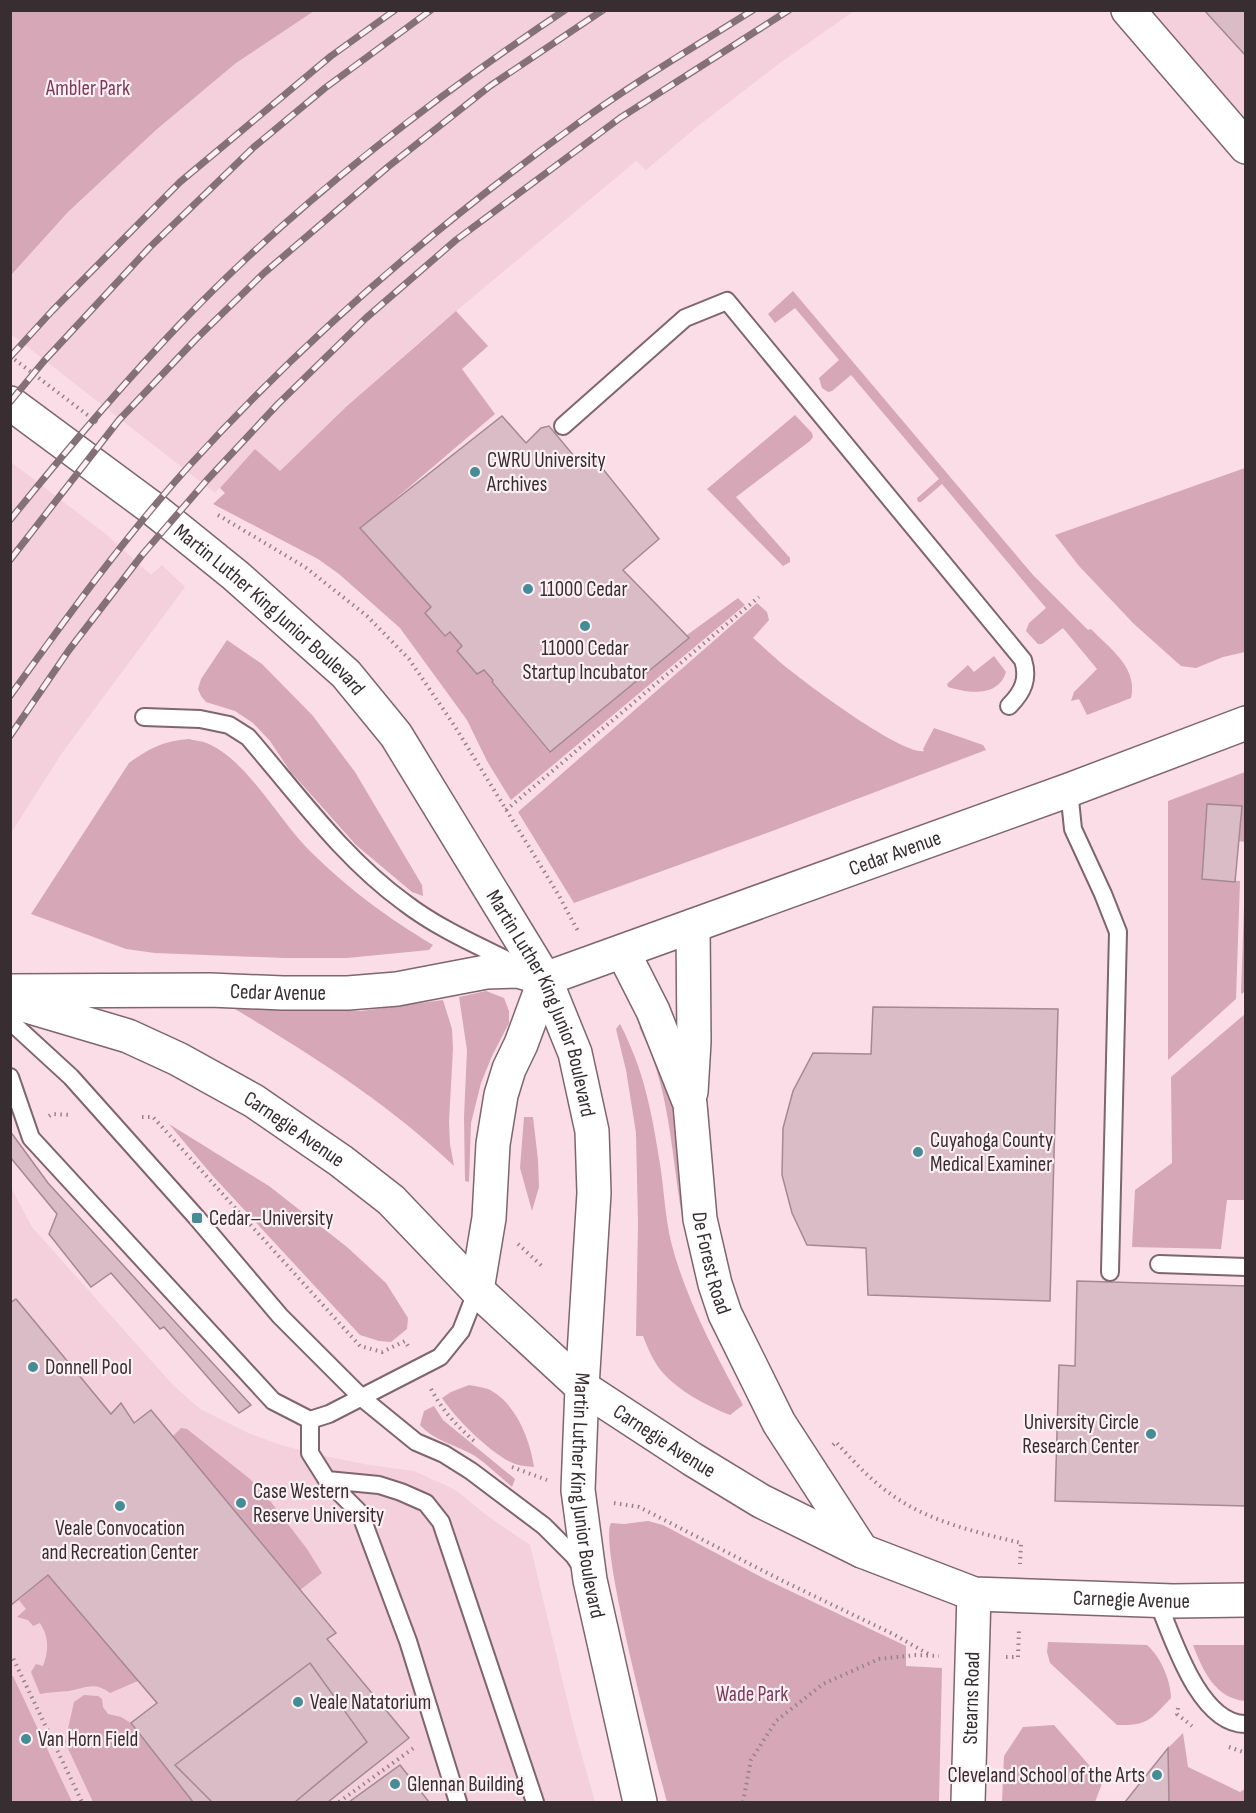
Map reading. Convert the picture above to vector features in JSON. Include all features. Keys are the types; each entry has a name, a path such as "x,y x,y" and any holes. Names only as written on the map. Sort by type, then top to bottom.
{"main road":[{"path":"1128,10 1245,147"},
{"name":"Martin Luther King Junior Boulevard","path":"10,403 198,545 346,674 396,735 545,979 575,1053 592,1131 594,1193 578,1490 590,1580 639,1803"},
{"name":"Cedar Avenue","path":"10,991 210,990 348,993 398,988 486,972 518,971 545,979 1069,790 1245,723"},
{"path":"690,1104 694,1042 693,926"},
{"name":"De Forest Road","path":"623,952 653,1011 690,1104 700,1219 715,1284 725,1314 779,1423 862,1551"},
{"path":"477,1290 489,1218 493,1144 501,1095 545,979"},
{"name":"Carnegie Avenue","path":"10,1000 128,1036 178,1059 254,1101 342,1161 391,1200 477,1290 582,1387 761,1501 862,1551 974,1594 1157,1600 1245,1600"},
{"name":"Stearns Road","path":"968,1803 974,1594"}],"lane":[{"path":"563,426 685,318 728,301 1023,660 1027,673 1024,685 1018,698 1010,706"},
{"path":"144,717 200,719 229,725 239,731 248,737 344,850 404,903 435,924 545,979"},
{"path":"1069,790 1073,829 1118,933 1110,1272"},
{"path":"10,1021 71,1077 197,1218 280,1316 362,1398 417,1442 444,1454 471,1471 544,1526 574,1556 590,1580"},
{"path":"10,1077 32,1138 273,1401 309,1420 329,1414 440,1357 461,1331 477,1290"},
{"path":"1159,1264 1245,1267"},
{"path":"309,1420 310,1453 327,1480 360,1513 408,1641 458,1803"},
{"path":"327,1480 379,1485 401,1492 426,1503 441,1522 535,1803"},
{"path":"1157,1600 1190,1678 1208,1706 1236,1725 1245,1724"}],"path":[{"path":"506,810 759,597"},
{"path":"558,894 567,912"},
{"path":"153,1117 360,1346 382,1352 405,1341"},
{"path":"509,1236 544,1268"},
{"path":"439,1403 456,1425 477,1444"},
{"path":"831,1446 836,1442 854,1463 899,1500 938,1519 990,1536 1021,1543 1021,1555"},
{"path":"507,1465 534,1476"},
{"path":"619,1505 639,1507 893,1634 931,1656"},
{"path":"1004,1657 1018,1658 1018,1642"},
{"path":"10,1658 12,1656 82,1803"},
{"path":"743,1803 751,1760 776,1721 823,1684 879,1659 939,1656"},
{"path":"339,1803 435,1732"}],"shaded area":[{"path":"314,11 854,11 780,63 698,126 646,170 636,161 425,337 347,406 280,472 255,449 215,493 11,334 10,275 68,212 156,130 236,63"},
{"path":"1128,11 1245,11 1245,147"},
{"path":"11,462 107,535 151,575 162,565 185,587 62,753 11,833"},
{"name":"Case Western Reserve University","path":"10,1186 32,1227 172,1384 200,1409 248,1433 278,1444 369,1465 414,1471 454,1489 530,1545 574,1728 595,1802 11,1802"}],"green space":[{"name":"Ambler Park","path":"11,10 314,11 236,63 156,130 68,212 11,275"},
{"path":"793,291 1033,575 1088,630 1091,629 1121,659 1130,677 1131,698 1087,715 1079,699 1071,701 1074,692 1097,669 1063,628 1042,644 1038,644 1026,631 1029,623 1046,608 942,484 918,502 917,498 939,479 851,375 832,391 828,392 822,388 819,378 839,360 795,308 775,323 768,314"},
{"path":"456,311 488,346 462,369 495,414 360,529 431,607 425,613 444,636 450,632 462,646 457,651 484,670 493,680 492,683 549,752 689,638 687,635 738,598 745,605 511,800 487,761 467,720 400,628 339,574 318,559 213,504 225,493 220,488 255,449 280,471 347,406"},
{"path":"795,415 813,437 736,497 790,558 790,562 783,566 707,489"},
{"path":"1245,468 1245,652 1223,657 1196,668 1181,666 1134,624 1079,566 1055,535"},
{"path":"757,603 767,612 769,620 753,638 789,670 879,733 913,749 924,751 934,728 983,745 986,750 574,903 518,812"},
{"path":"227,640 262,664 313,716 355,772 422,885 423,896 412,892 356,845 290,771 270,741 253,723 235,711 206,702 201,696 198,689 201,679"},
{"path":"994,656 1006,672 996,686 981,692 948,687 947,684 968,665 974,672"},
{"path":"189,739 211,745 239,766 313,854 370,903 433,945 429,950 347,958 155,953 126,949 31,914 129,763 157,746"},
{"path":"1245,772 1245,842 1239,841 1207,804 1202,879 1240,881 1236,999 1168,1060 1168,801"},
{"path":"1245,877 1246,991 1241,994"},
{"path":"486,991 504,998 509,1011 509,1023 481,1083 471,1123 469,1182 465,1181 464,1117 467,1050 459,997"},
{"path":"443,1000 452,1029 449,1121 454,1166 376,1101 293,1044 235,1009 361,1011"},
{"path":"1245,1014 1245,1200 1227,1200 1221,1249 1132,1247 1135,1190 1172,1163 1171,1077"},
{"path":"649,1023 674,1107 710,1319 684,1229 663,1096 649,1049 639,1027"},
{"path":"620,1024 641,1075 650,1109 669,1232 677,1264 702,1326 743,1405 730,1415 703,1403 677,1386 657,1365 643,1336 636,1336 638,1223 636,1133 626,1070 616,1029"},
{"path":"524,1117 533,1117 538,1160 539,1187 532,1211 520,1168"},
{"path":"169,1124 269,1186 347,1247 386,1283 408,1318 407,1329 391,1342 360,1335 212,1175"},
{"path":"469,1385 488,1389 498,1395 514,1412 529,1445 534,1467 515,1464 496,1453 465,1426 442,1398"},
{"path":"434,1406 443,1420 515,1479 512,1487 475,1456 439,1439 420,1425 424,1411"},
{"path":"181,1428 187,1429 250,1479 307,1549 322,1573 300,1590 172,1437"},
{"name":"Wade Park","path":"648,1521 663,1525 765,1579 906,1646 906,1666 942,1668 939,1802 667,1802 620,1611 609,1540 611,1523"},
{"path":"48,1575 138,1681 110,1693 95,1686 40,1694 31,1672 36,1664 43,1666 47,1649 45,1633 40,1623 33,1626 28,1620 17,1617 26,1609 19,1600"},
{"path":"1048,1642 1147,1645 1164,1669 1171,1698 1148,1720 1136,1724 1117,1725 1050,1663 1047,1652"},
{"path":"1193,1645 1245,1645 1245,1701 1226,1695 1218,1689 1206,1673"},
{"name":"Van Horn Field","path":"11,1676 13,1676 72,1802 11,1802"},
{"path":"84,1695 98,1696 102,1699 103,1707 108,1714 121,1717 131,1723 193,1802 93,1802 65,1742 74,1702"},
{"path":"1054,1725 1103,1781 1095,1802 1002,1802 1004,1756 1023,1727"},
{"path":"1183,1733 1188,1767 1240,1792 1245,1789 1245,1802 1169,1802 1168,1748"}],"building":[{"path":"1204,10 1246,10 1246,56"},
{"name":"11000 Cedar","path":"502,416 526,443 541,428 549,426 584,468 595,459 659,539 623,570 689,638 550,752 484,670 477,674 457,651 462,646 450,632 445,636 425,613 431,607 360,528"},
{"path":"1207,804 1242,806 1235,882 1202,879"},
{"name":"Cuyahoga County Medical Examiner","path":"873,1007 1058,1009 1050,1301 868,1295 866,1248 807,1245 792,1213 782,1175 783,1128 793,1091 813,1053 871,1054"},
{"path":"10,1131 48,1183 251,1405 239,1413 164,1327 160,1329 111,1273 91,1287 49,1234 57,1214 10,1157"},
{"name":"University Circle Research Center","path":"1077,1281 1246,1286 1246,1506 1055,1501 1059,1365 1075,1366"},
{"name":"Veale Convocation and Recreation Center","path":"16,1299 111,1414 121,1403 134,1423 151,1410 336,1633 327,1639 409,1738 328,1802 193,1802 131,1723 157,1703 48,1575 10,1606 10,1303"},
{"name":"Veale Natatorium","path":"310,1663 367,1742 295,1802 212,1802 175,1765"},
{"name":"Cleveland School of the Arts","path":"1168,1748 1169,1802 1125,1802"},
{"name":"Glennan Building","path":"400,1765 429,1802 349,1802"}],"railway":[{"path":"10,357 52,311 180,182 331,56 395,10"},
{"path":"10,402 44,361 149,248 254,147 325,88 431,10"},
{"path":"10,520 157,348 268,238 363,157 413,118 565,10"},
{"path":"10,560 119,420 196,339 264,273 389,166 490,86 603,10"},
{"path":"10,696 96,578 165,493 233,419 326,328 423,243 525,162 620,94 753,10"},
{"path":"10,736 69,650 142,555 207,480 278,404 366,318 456,240 620,118 789,10"}],"place":[{"name":"CWRU University Archives","path":"475,472"},
{"name":"11000 Cedar","path":"528,589"},
{"name":"11000 Cedar Startup Incubator","path":"585,626"},
{"name":"Cuyahoga County Medical Examiner","path":"918,1152"},
{"name":"Cedar–University","path":"197,1218"},
{"name":"Donnell Pool","path":"33,1367"},
{"name":"University Circle Research Center","path":"1151,1434"},
{"name":"Case Western Reserve University","path":"241,1503"},
{"name":"Veale Convocation and Recreation Center","path":"120,1506"},
{"name":"Veale Natatorium","path":"298,1702"},
{"name":"Van Horn Field","path":"26,1739"},
{"name":"Cleveland School of the Arts","path":"1157,1775"},
{"name":"Glennan Building","path":"395,1784"}]}
